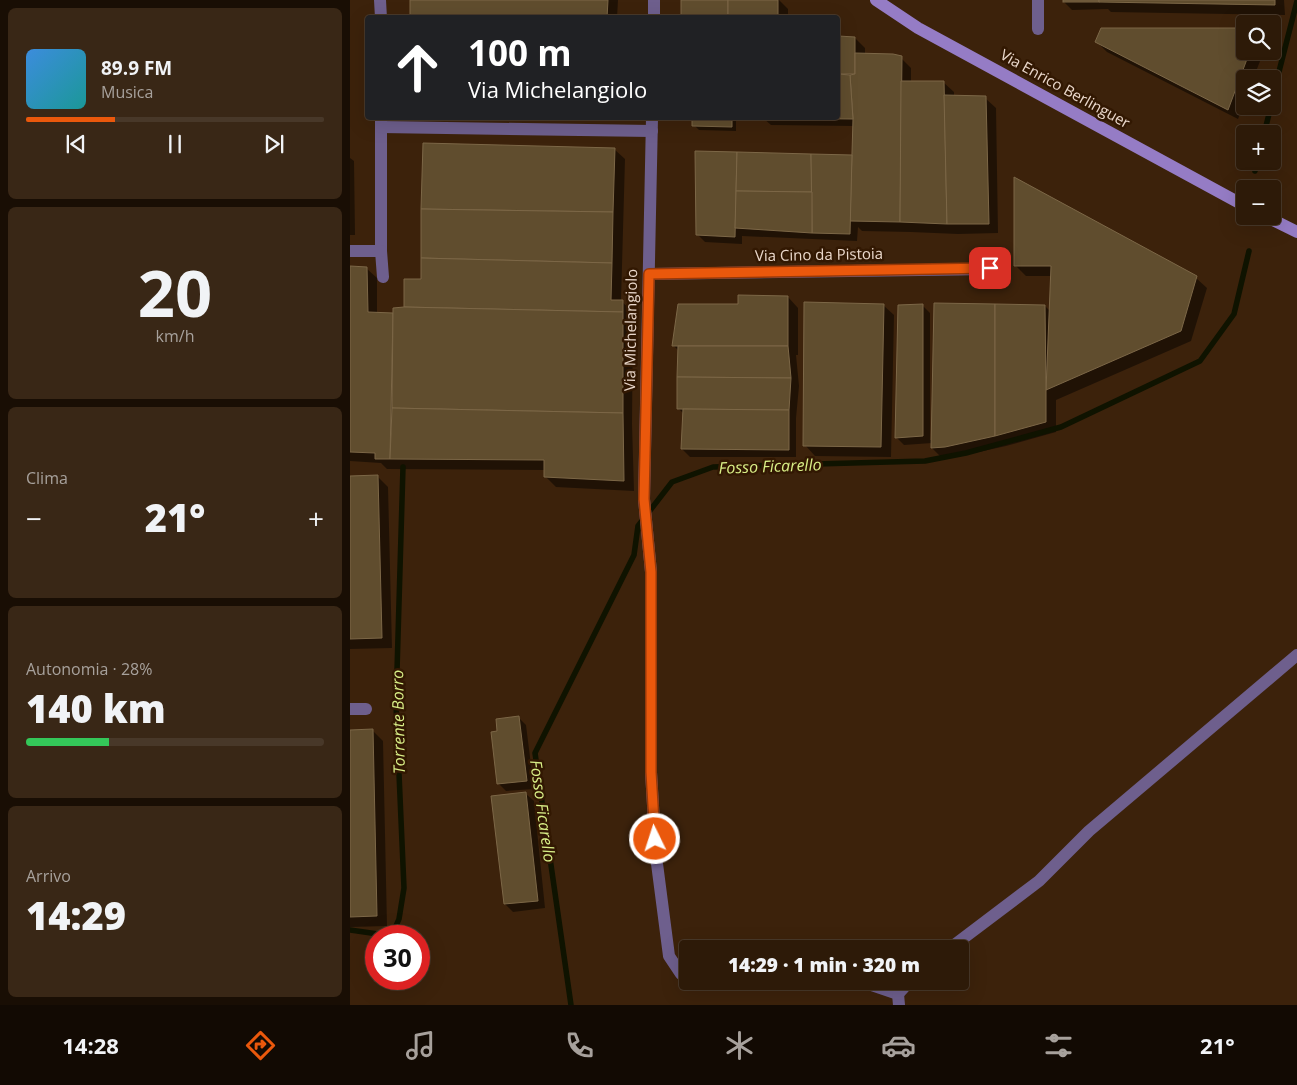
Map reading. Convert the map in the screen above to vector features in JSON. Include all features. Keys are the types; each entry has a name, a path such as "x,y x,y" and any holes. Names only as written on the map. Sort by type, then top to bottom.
{"main road":[{"name":"Via Enrico Berlinguer","path":"876,0 918,28 1236,201"},
{"path":"1281,224 1297,232"}],"street":[{"path":"380,0 381,15"},
{"path":"654,0 654,15"},
{"path":"1038,0 1038,28"},
{"name":"Via Michelangiolo","path":"652,120 644,499 651,572 651,772 656,856 669,956 679,971"},
{"path":"383,276 381,251 381,122 652,131"},
{"path":"350,251 381,251"},
{"name":"Via Cino da Pistoia","path":"649,274 990,268"},
{"path":"961,940 1039,881 1089,831 1297,654"},
{"path":"350,709 366,709"},
{"path":"878,990 899,1000"}],"building":[{"path":"410,0 608,0 607,15 410,15"},
{"path":"681,0 728,0 728,15 681,15"},
{"path":"728,0 778,0 778,15 728,15"},
{"path":"1063,0 1099,0 1099,2 1063,2"},
{"path":"1099,0 1275,0 1275,5 1099,2"},
{"path":"1101,28 1236,28 1236,60 1247,60 1243,70 1236,70 1236,89 1228,110 1095,42"},
{"path":"840,36 855,37 855,74 840,74"},
{"path":"855,53 902,56 900,222 850,221 853,119 850,75 855,74"},
{"path":"840,74 850,75 853,119 840,119"},
{"path":"901,81 944,81 947,224 900,222"},
{"path":"944,95 986,96 989,224 947,224"},
{"path":"692,120 732,120 732,127 692,126"},
{"path":"423,143 615,148 613,212 421,209"},
{"path":"695,151 737,152 735,237 696,235"},
{"path":"737,152 811,154 812,192 736,191"},
{"path":"811,154 852,155 850,234 812,233"},
{"path":"1014,177 1197,276 1181,331 1046,390 1051,266 1014,266"},
{"path":"736,191 812,192 812,233 735,228"},
{"path":"421,209 613,212 612,263 421,258"},
{"path":"421,258 612,263 611,300 623,300 623,312 404,307 404,279 421,279"},
{"path":"350,266 367,267 368,312 393,313 390,459 375,459 375,453 350,452"},
{"path":"738,295 788,296 788,346 672,346 678,304 738,304"},
{"path":"804,302 884,304 881,447 803,446"},
{"path":"934,303 995,304 995,436 945,447 931,448"},
{"path":"923,304 923,436 895,438 898,305"},
{"path":"995,304 1045,305 1046,422 995,436"},
{"path":"393,308 623,312 623,413 392,408"},
{"path":"678,346 788,346 791,378 677,377"},
{"path":"677,377 791,378 789,410 677,409"},
{"path":"392,408 623,413 624,481 544,477 544,460 390,459"},
{"path":"683,409 789,410 789,450 681,449"},
{"path":"378,475 382,638 350,639 350,476"},
{"path":"519,716 527,781 497,784 491,732 497,731 496,719"},
{"path":"373,729 377,916 350,917 350,730"},
{"path":"526,792 538,901 504,904 491,796"}],"waterway":[{"name":"Fosso Ficarello","path":"1279,70 1297,1"},
{"name":"Fosso Ficarello","path":"1266,125 1269,115"},
{"name":"Fosso Ficarello","path":"571,1005 535,753 634,555 638,526 672,482 713,467 925,461 966,453 1061,427 1200,361 1234,314 1249,251"},
{"name":"Torrente Borro","path":"350,930 385,935 395,928 399,919 404,888 396,705 403,467"}],"route":[{"path":"655,839 651,772 651,572 644,499 649,274 990,268"}]}
